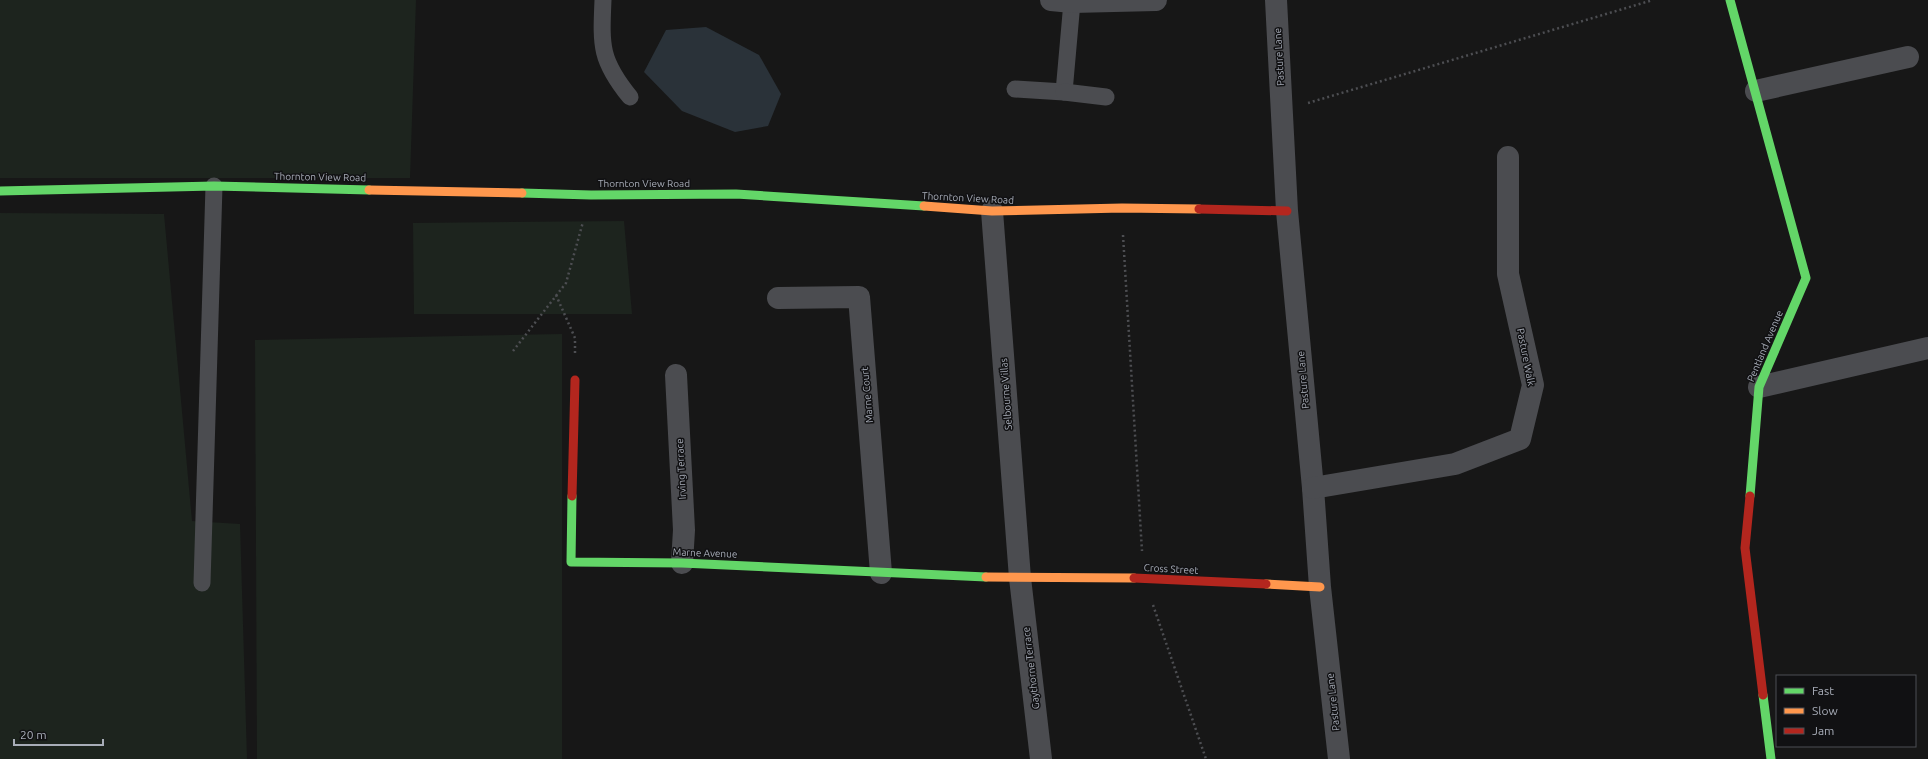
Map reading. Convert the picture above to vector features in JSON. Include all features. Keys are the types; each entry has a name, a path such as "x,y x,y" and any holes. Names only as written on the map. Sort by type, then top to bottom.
{"street":[{"path":"1062,1 1156,0"},
{"name":"Pasture Lane","path":"1276,0 1287,211 1313,488 1320,587 1340,759"},
{"name":"Pentland Avenue","path":"1730,0 1806,278 1759,387 1745,548 1771,759"},
{"path":"1756,91 1908,57"},
{"name":"Pasture Walk","path":"1313,488 1455,464 1520,439 1533,385 1508,274 1508,157"},
{"name":"Thornton View Road","path":"0,191 214,186 591,195 736,194 992,212 1122,208 1287,211"},
{"name":"Selbourne Villas","path":"992,212 1020,578"},
{"name":"Marne Court","path":"778,298 859,297 881,573"},
{"path":"1759,387 1928,348"},
{"name":"Irving Terrace","path":"676,375 684,530 682,563"},
{"name":"Marne Avenue","path":"575,380 571,562 682,563 1020,578"},
{"name":"Cross Street","path":"1020,578 1144,578 1320,587"},
{"name":"Gaythorne Terrace","path":"1020,578 1041,759"}],"lane":[{"path":"603,0 602,32 604,56 614,77 630,97"},
{"path":"1062,1 1064,92"},
{"path":"1015,89 1106,96"},
{"path":"202,583 214,186"}],"path":[{"path":"1282,110 1653,0"},
{"path":"513,351 566,283 591,195"},
{"path":"1122,208 1144,578 1206,759"},
{"path":"556,295 575,338 575,380"}],"shaded area":[{"path":"0,0 416,0 410,178 0,178"},
{"path":"706,27 759,55 781,94 768,126 735,132 682,111 644,72 666,30"},
{"path":"0,213 164,214 192,521 240,524 247,759 0,759"},
{"path":"624,221 632,314 414,314 413,223"},
{"path":"562,334 562,759 257,759 255,340"}],"traffic: fast":[{"path":"1730,0 1806,278 1759,387 1750,496"},
{"path":"0,191 214,186 369,190"},
{"path":"522,193 591,195 736,194 924,206"},
{"path":"572,496 571,562 682,563 986,577"},
{"path":"1763,695 1771,759"}],"traffic: slow":[{"path":"369,190 522,193"},
{"path":"924,206 992,211 1122,208 1199,209"},
{"path":"986,577 1134,578"},
{"path":"1266,584 1320,587"}],"traffic: jam":[{"path":"1199,209 1287,211"},
{"path":"572,496 575,380"},
{"path":"1750,496 1745,548 1763,695"},
{"path":"1134,578 1266,584"}]}
